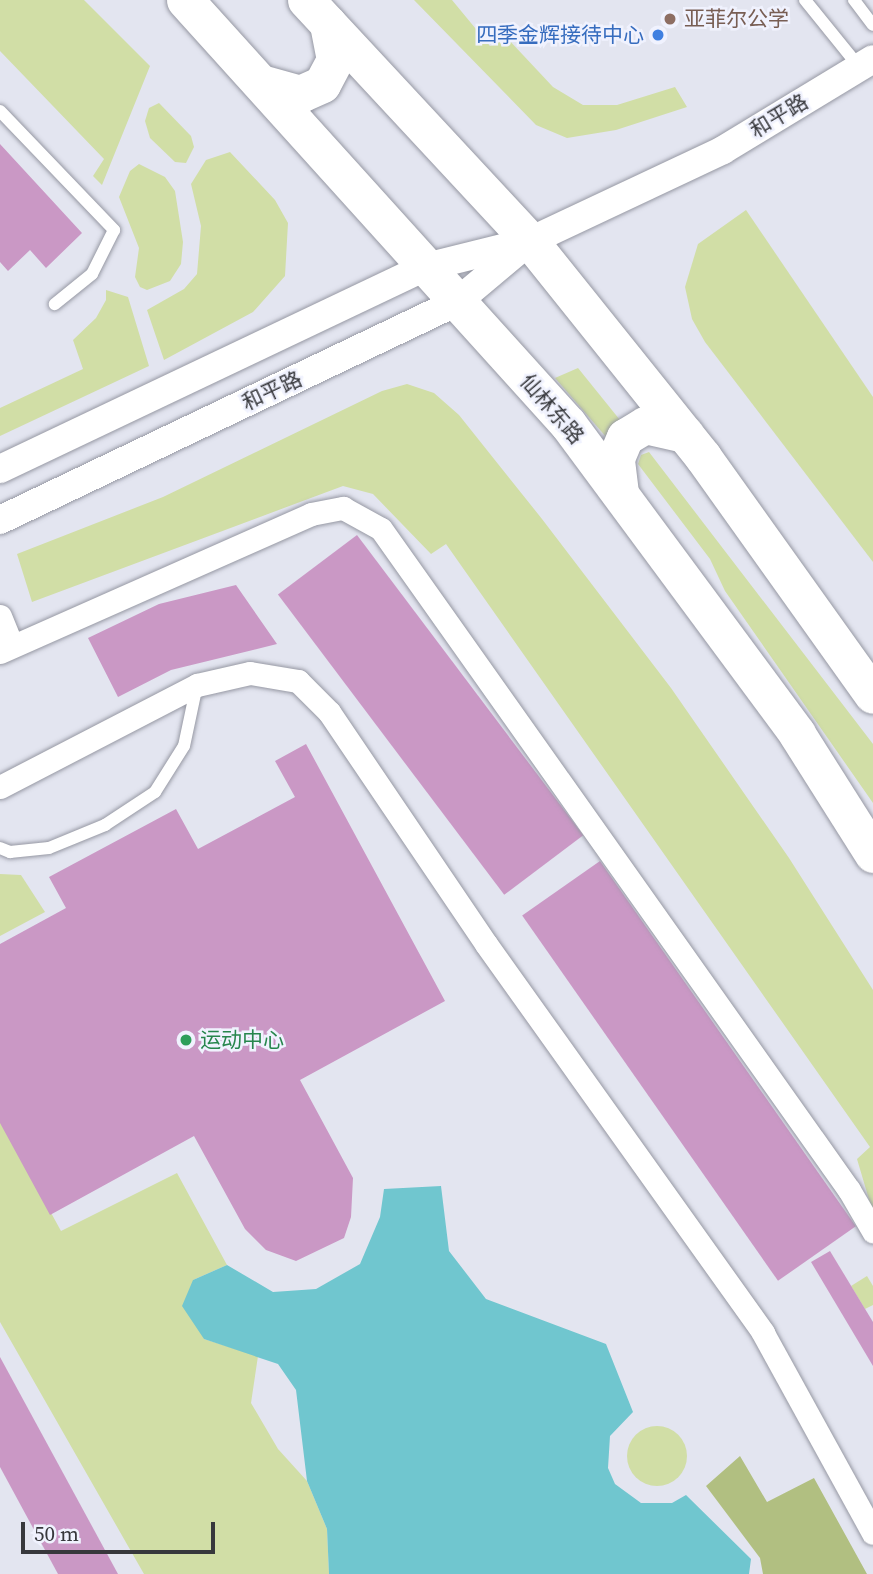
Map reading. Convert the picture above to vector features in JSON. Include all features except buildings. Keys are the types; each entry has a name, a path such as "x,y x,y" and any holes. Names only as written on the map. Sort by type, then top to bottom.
{"main road":[{"name":"仙林东路","path":"185,0 568,424 797,734 873,854"},
{"path":"261,83 300,94 322,84 335,61 317,12"},
{"path":"317,12 530,241 685,434 873,695"},
{"path":"620,493 615,458 625,437 645,425 685,434"}],"street":[{"name":"和平路","path":"0,469 426,267 530,241 723,150 867,64"},
{"name":"和平路","path":"0,520 457,302 530,241"},
{"path":"0,617 6,649 311,514 343,508 381,529 849,1190 873,1231"},
{"path":"0,787 197,685 250,673 298,681 329,712 485,944 763,1333 873,1533"}],"lane":[{"path":"805,0 867,64"},
{"path":"854,0 873,25"},
{"path":"0,111 114,230 92,274 55,304"},
{"path":"0,848 10,852 50,848 105,825 155,792 184,746 197,685"}],"green space":[{"path":"0,0 84,0 150,66 102,185 93,176 104,159 0,51"},
{"path":"414,0 452,0 490,46 508,39 553,87 583,105 617,105 675,87 687,107 616,130 567,138 536,125"},
{"path":"159,103 191,136 194,147 186,163 175,162 150,138 145,121 149,108"},
{"path":"230,152 275,200 288,223 285,276 253,312 164,360 147,310 184,289 197,274 201,226 191,184 206,160"},
{"path":"139,164 165,177 175,191 183,242 181,264 170,281 147,290 140,287 135,277 139,248 119,197 130,171"},
{"path":"746,210 873,397 873,562 705,342 692,319 685,287 698,244"},
{"path":"106,290 128,297 149,366 0,436 0,408 83,369 73,340 96,318 106,300"},
{"path":"578,368 624,425 607,438 555,378"},
{"path":"407,384 434,393 459,415 542,519 671,688 789,858 873,990 873,1213 857,1159 870,1147 446,544 431,554 373,494 343,486 32,602 17,554 163,497 382,391"},
{"path":"649,452 873,744 873,803 725,591 710,559 638,464 641,455"},
{"path":"0,874 21,875 45,912 0,936"},
{"path":"0,1120 61,1231 177,1173 227,1265 193,1280 204,1339 258,1356 251,1403 278,1449 307,1481 327,1529 329,1574 144,1574 0,1322"},
{"path":"867,1276 873,1286 873,1305 865,1309 851,1286"},
{"path":"657,1426 678,1435 687,1456 678,1477 657,1486 636,1477 627,1456 636,1435"},
{"path":"740,1456 767,1502 814,1478 867,1574 763,1574 760,1558 706,1486"}],"water":[{"path":"441,1186 449,1251 486,1299 606,1344 633,1412 610,1436 608,1468 615,1484 641,1503 672,1503 686,1495 751,1559 749,1574 329,1574 327,1529 307,1481 296,1390 278,1364 204,1339 182,1306 193,1280 227,1265 273,1292 316,1289 360,1264 380,1217 384,1189"}],"place":[{"name":"亚菲尔公学","path":"670,19"},
{"name":"四季金辉接待中心","path":"658,35"},
{"name":"运动中心","path":"186,1040"}]}
